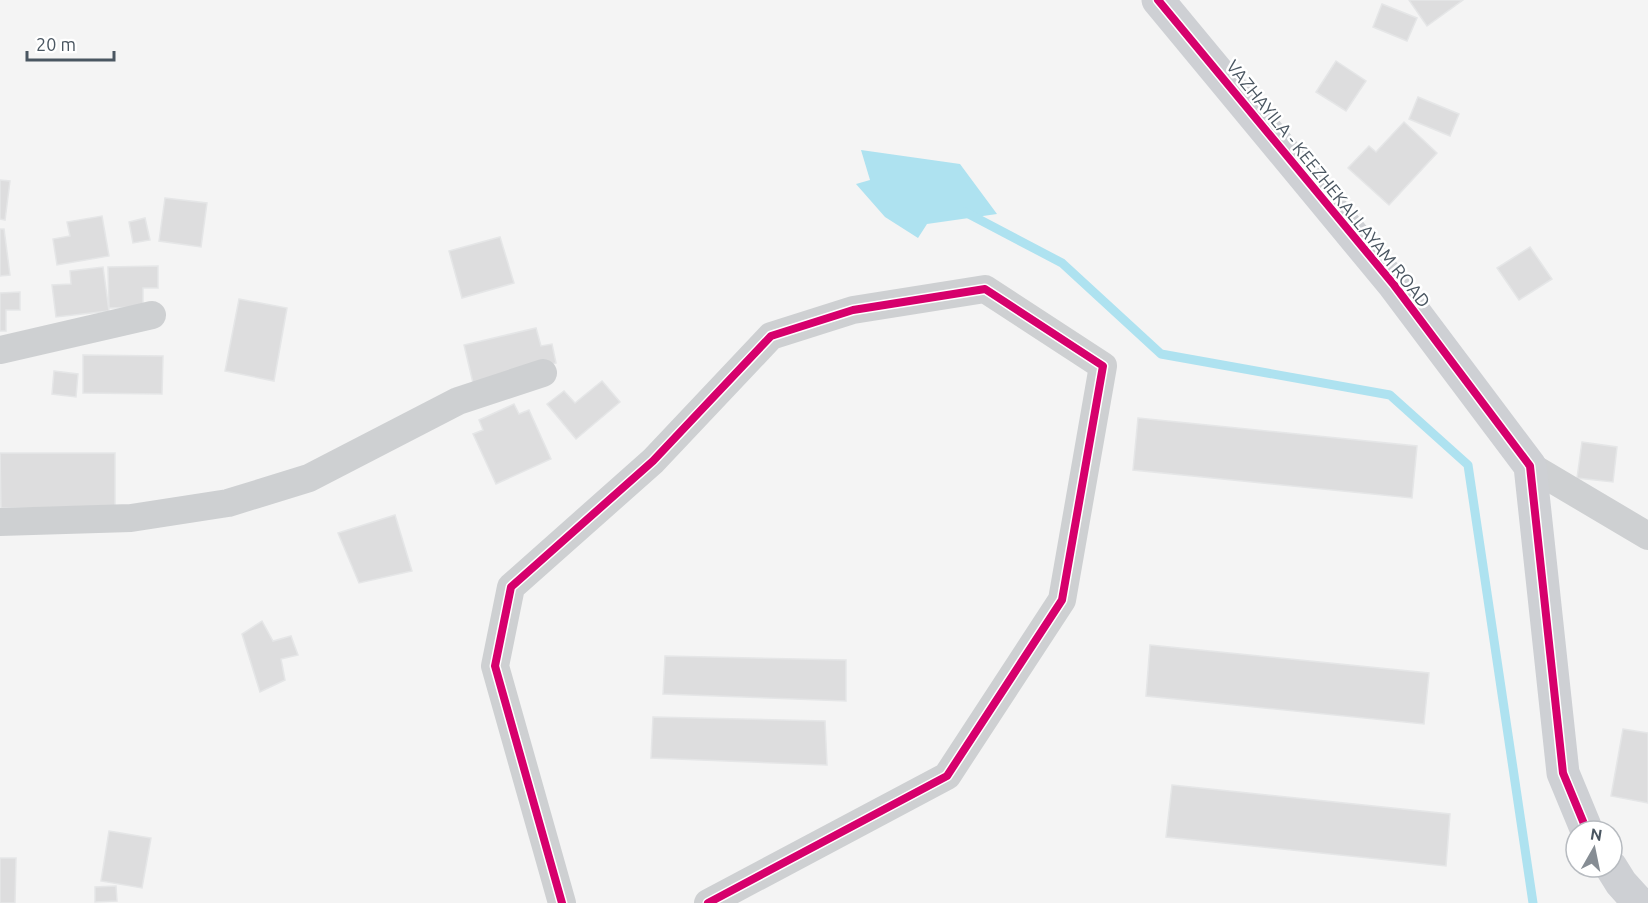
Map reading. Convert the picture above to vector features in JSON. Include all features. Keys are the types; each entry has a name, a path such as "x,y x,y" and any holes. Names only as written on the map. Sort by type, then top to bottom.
{"street":[{"name":"VAZHAYILA - KEEZHEKALLAYAM ROAD","path":"1158,0 1394,285 1530,466"},
{"path":"562,903 495,666 511,587 652,461 771,336 853,310 985,288 1102,366 1062,600 947,776 708,903"},
{"path":"0,350 152,315"},
{"path":"0,522 131,518 228,503 309,478 458,401 543,373"},
{"path":"1530,466 1648,536"},
{"path":"1530,466 1563,773 1582,819"},
{"path":"1619,879 1639,903"}],"water":[{"path":"861,150 960,164 997,214 927,224 918,238 885,217 856,184 870,180"}],"building":[{"path":"1409,0 1463,0 1427,26"},
{"path":"1382,4 1417,18 1407,41 1373,27"},
{"path":"1336,61 1366,81 1346,111 1316,92"},
{"path":"1418,97 1459,114 1450,136 1409,119"},
{"path":"1404,122 1437,153 1389,205 1348,168 1369,146 1376,152"},
{"path":"0,180 10,181 5,220 0,219"},
{"path":"165,198 207,203 201,247 159,241"},
{"path":"102,216 109,256 57,265 53,239 70,236 67,222"},
{"path":"145,218 150,240 133,243 129,222"},
{"path":"0,229 4,229 10,275 0,276"},
{"path":"500,237 514,283 462,298 449,251"},
{"path":"1530,247 1552,279 1519,300 1497,268"},
{"path":"158,266 158,288 143,288 143,307 109,308 108,267"},
{"path":"103,267 109,311 56,317 52,285 71,284 70,271"},
{"path":"20,292 20,310 6,310 6,331 0,331 0,293"},
{"path":"239,299 287,308 274,381 225,371"},
{"path":"536,328 541,346 552,344 556,363 473,383 464,345"},
{"path":"83,355 163,356 162,394 83,393"},
{"path":"54,371 78,374 76,397 52,394"},
{"path":"602,381 620,402 576,439 547,404 564,391 575,403"},
{"path":"514,404 519,414 529,410 551,459 496,484 473,434 483,430 479,420"},
{"path":"1138,418 1417,446 1412,498 1133,470"},
{"path":"1582,442 1617,447 1613,482 1577,478"},
{"path":"0,453 115,453 115,507 1,508"},
{"path":"395,515 412,571 359,583 338,533"},
{"path":"262,621 273,641 291,636 298,655 281,659 285,680 260,692 242,634"},
{"path":"1150,645 1429,673 1424,724 1146,696"},
{"path":"665,656 846,660 846,701 663,694"},
{"path":"653,717 825,721 827,765 651,758"},
{"path":"1623,729 1648,733 1648,803 1611,796"},
{"path":"1172,785 1450,814 1446,866 1166,837"},
{"path":"109,831 151,838 142,888 101,881"},
{"path":"0,858 16,858 15,903 0,903"},
{"path":"116,886 117,901 95,902 95,887"}],"waterway":[{"path":"965,212 1062,263 1161,354 1390,395 1468,465 1533,903"}],"cycle path":[{"path":"1158,0 1394,285 1530,466 1563,773 1582,819"},
{"path":"562,903 495,666 511,587 653,461 771,336 853,310 985,289 1103,366 1062,600 947,776 708,903"}]}
